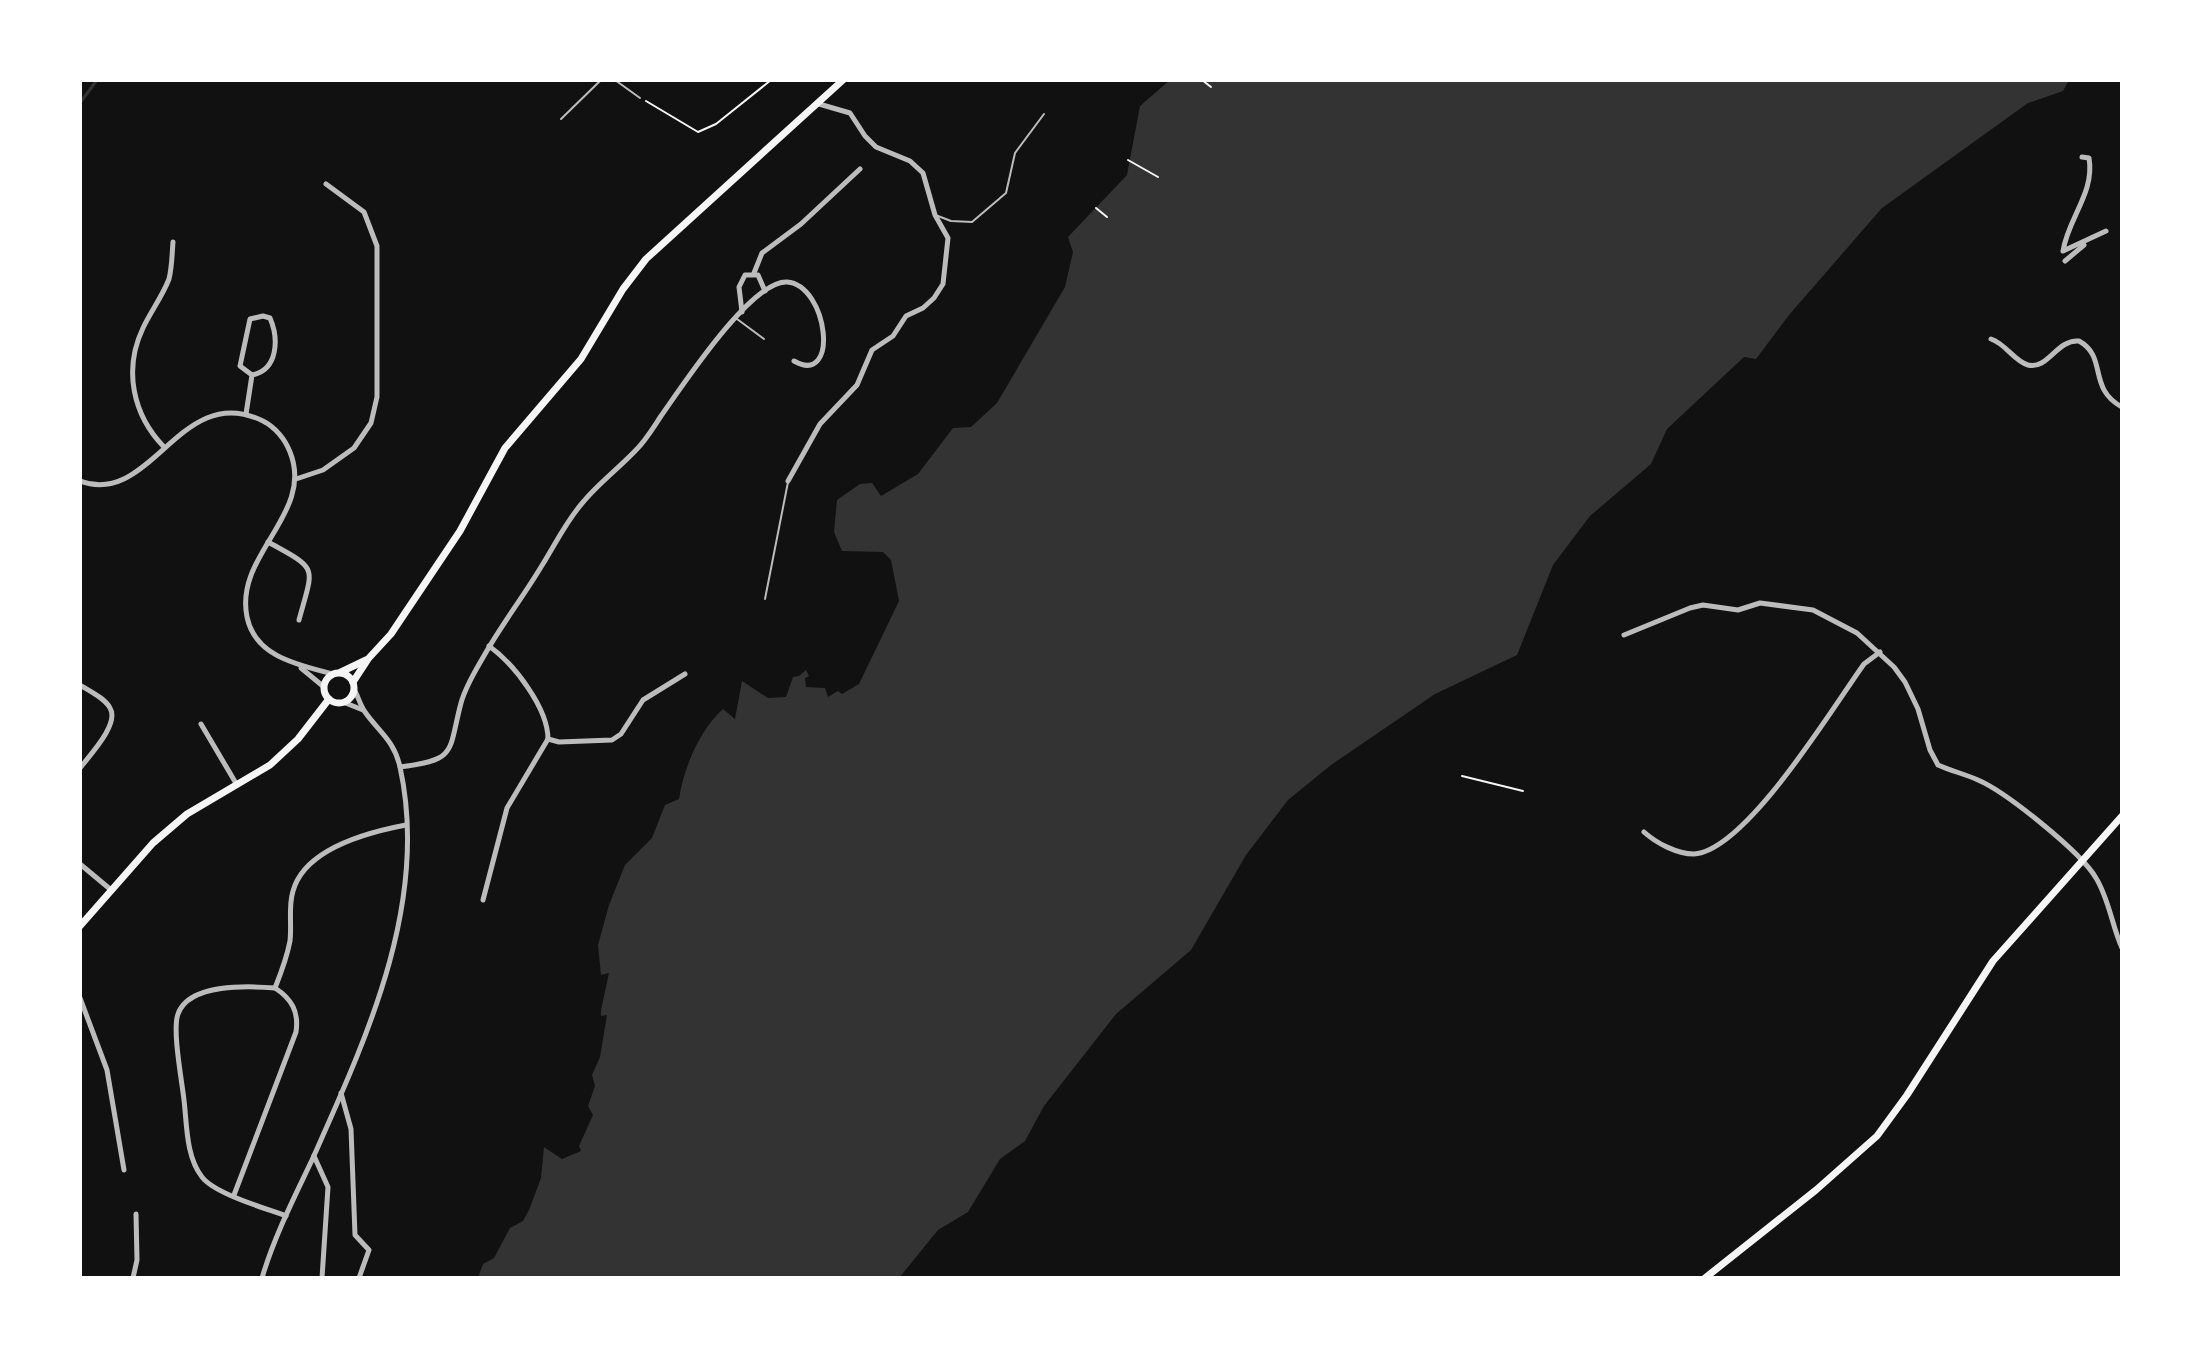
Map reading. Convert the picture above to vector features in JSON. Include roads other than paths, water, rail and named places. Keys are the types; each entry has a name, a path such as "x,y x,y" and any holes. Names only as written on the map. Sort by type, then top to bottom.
{"main road":[{"path":"329,699 343,702 351,698 368,659 391,634 452,543 505,448 587,352 632,276 646,259 843,80"},
{"path":"329,699 324,687 337,673 368,659"},
{"path":"337,673 354,686"},
{"path":"80,926 138,858 176,823 283,754 316,720 329,699"},
{"path":"1705,1278 1816,1190 1877,1136 1993,961 2122,816"}],"street":[{"path":"788,481 820,424 857,385 872,350 893,336 908,314 923,308 942,288 949,244 946,232 935,215 920,168 876,147 850,113 819,104"},
{"path":"2082,157 2089,158 2088,190 2063,251 2106,231"},
{"path":"754,273 762,253 801,224 860,169"},
{"path":"296,479 323,470 354,448 371,423 377,397 377,246 364,212 326,184"},
{"path":"2065,261 2091,239"},
{"path":"164,447 151,434 139,410 132,380 132,362 141,334 170,276 173,242"},
{"path":"742,313 740,282 745,275 754,273 762,279 765,291"},
{"path":"400,767 429,763 450,750 462,700 489,646 583,501 638,449 710,347 765,291 777,283 798,285 807,292 825,338 823,352 812,362 800,364 794,361"},
{"path":"263,316 270,318 275,328 274,356 272,365 263,373 252,375 240,366 240,358 250,319 263,316"},
{"path":"1991,339 2032,366 2043,362 2064,343 2079,341 2093,353 2102,389 2122,407"},
{"path":"246,414 252,375"},
{"path":"80,481 95,485 120,482 192,425 209,417 227,413 246,414 276,430 291,454 296,479 289,506 247,586 247,620 255,637 265,648 297,665 324,687"},
{"path":"268,542 302,562 309,570 310,580 299,620"},
{"path":"1624,635 1690,608 1703,605 1738,610 1760,603 1813,610 1857,633 1880,652 1905,682 1938,765 1978,780 1999,792 2040,823 2097,879 2122,948"},
{"path":"483,900 507,808 548,739 548,730 525,681 489,646"},
{"path":"1644,832 1656,841 1692,854 1711,848 1737,833 1765,802 1864,664 1880,652"},
{"path":"297,665 337,673"},
{"path":"548,739 559,742 612,740 621,734 643,700 685,674"},
{"path":"80,685 109,706 112,718 107,732 80,768"},
{"path":"262,1278 370,1022 396,942 404,899 406,825 400,767 390,741 364,711 354,686"},
{"path":"343,702 364,711"},
{"path":"201,724 237,786"},
{"path":"275,988 287,952 291,898 300,877 317,860 344,842 370,832 406,825"},
{"path":"80,864 110,889"},
{"path":"234,1195 296,1032 297,1019 292,1004 275,988 217,989 191,1001 178,1014 177,1043 192,1160 203,1179 234,1195 286,1216"},
{"path":"80,998 103,1055 124,1170"},
{"path":"341,1092 351,1129 355,1235 369,1250 359,1278"},
{"path":"314,1155 328,1187 322,1278"},
{"path":"133,1278 137,1260 136,1214"}],"lane":[{"path":"561,119 601,80"},
{"path":"615,80 640,98"},
{"path":"935,215 951,221 972,222 1003,197 1008,189 1015,153 1044,114"},
{"path":"736,319 764,339"},
{"path":"765,599 788,481"}],"waterway":[{"path":"80,103 97,80"}]}
